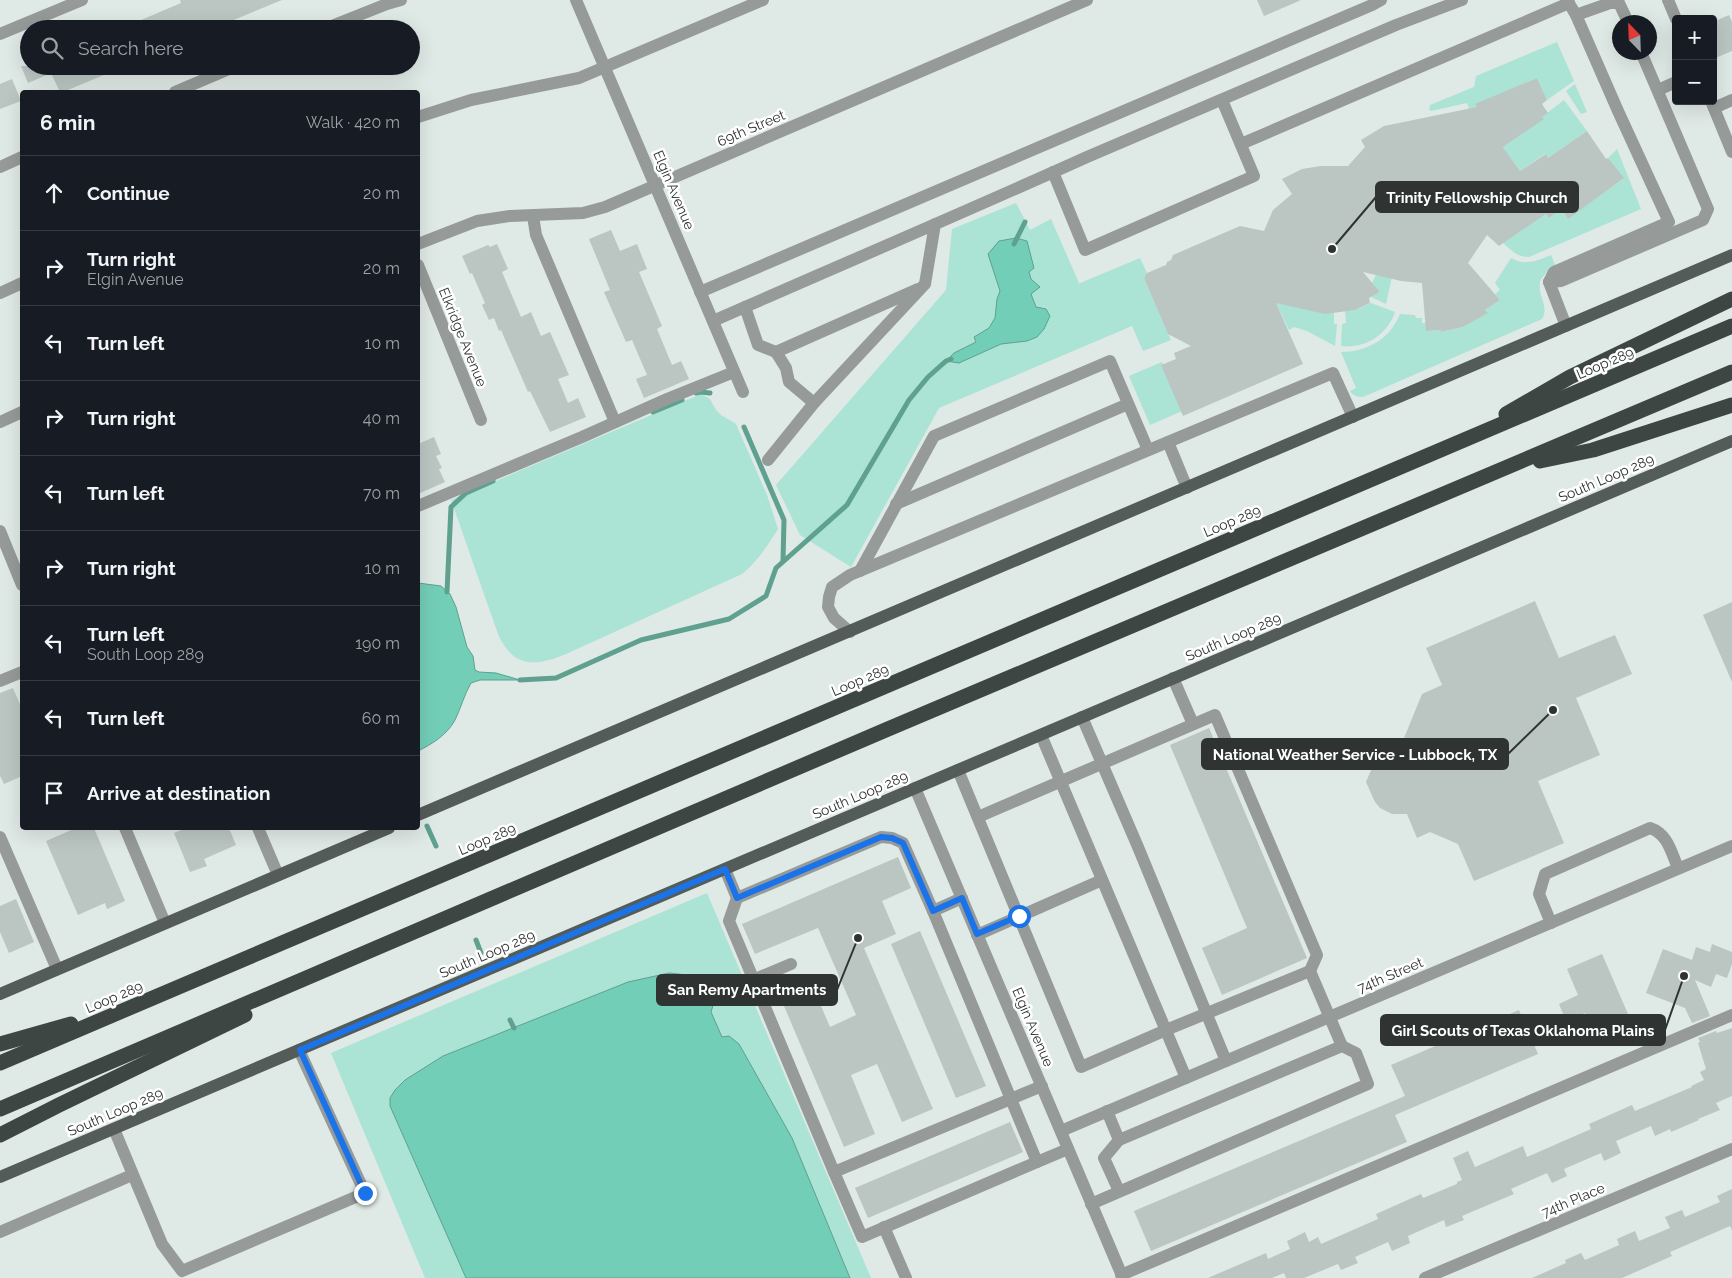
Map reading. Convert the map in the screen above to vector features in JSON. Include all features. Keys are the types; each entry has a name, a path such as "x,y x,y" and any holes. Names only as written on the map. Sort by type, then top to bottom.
{"highway":[{"path":"1445,448 1570,377 1732,299"},
{"name":"Loop 289","path":"0,1063 1732,326"},
{"path":"0,1109 870,737 1732,372"},
{"path":"1509,467 1594,450 1732,405"},
{"path":"0,1135 416,932"},
{"path":"0,1044 130,1008"}],"main road":[{"path":"420,815 1732,255"},
{"name":"South Loop 289","path":"0,1177 1732,441"},
{"path":"0,994 384,830"}],"street":[{"path":"34,20 82,0"},
{"path":"347,20 400,0"},
{"name":"Elgin Avenue","path":"576,0 744,392"},
{"path":"420,116 472,100 579,78 605,69 763,0"},
{"name":"69th Street","path":"420,243 477,221 503,217 583,213 605,207 1087,0"},
{"path":"700,292 1372,6 1381,0"},
{"path":"713,321 1443,3 1462,0"},
{"path":"1673,1 1675,15"},
{"path":"1241,144 1568,2 1576,15 1669,222 1554,272 1549,282 1566,326"},
{"path":"1576,15 1610,3 1619,3 1625,15"},
{"path":"0,34 20,26"},
{"path":"1549,282 1561,281 1703,220 1708,209 1645,60"},
{"path":"180,90 215,75"},
{"path":"1658,90 1672,84"},
{"path":"1052,172 1085,250 1254,176 1222,100"},
{"path":"1717,103 1732,100"},
{"path":"1712,105 1732,152"},
{"path":"0,167 20,158"},
{"path":"532,216 536,235 615,422"},
{"path":"768,460 814,403 926,284 935,224"},
{"name":"Elkridge Avenue","path":"420,271 481,420"},
{"path":"0,293 20,284"},
{"path":"776,352 923,287"},
{"path":"745,307 758,345 776,352 786,368 789,382 814,403"},
{"path":"860,570 934,436 1110,361 1148,450"},
{"path":"420,505 734,372"},
{"path":"850,632 834,618 828,608 829,597 832,587 860,570 1333,373 1352,417"},
{"path":"896,504 1128,404"},
{"path":"0,422 20,413"},
{"path":"1168,442 1187,488"},
{"path":"0,531 20,580"},
{"path":"0,681 20,673"},
{"path":"1173,678 1193,724"},
{"path":"958,770 1081,1066 1310,971 1317,955 1215,715 978,817"},
{"path":"1082,717 1226,1061"},
{"path":"1041,735 1186,1078"},
{"name":"Elgin Avenue","path":"915,788 1122,1277"},
{"path":"1551,922 1540,894 1545,874 1650,828 1660,832 1666,840 1678,868"},
{"path":"126,830 165,923"},
{"path":"259,830 278,875"},
{"path":"0,837 57,969"},
{"path":"737,898 881,837 892,838 903,843 1012,1098 1037,1162"},
{"name":"74th Street","path":"1060,1131 1732,846"},
{"path":"725,869 737,898 729,921 862,1236 1068,1149"},
{"path":"977,934 1102,880"},
{"path":"933,911 962,898"},
{"path":"753,980 791,964"},
{"path":"1091,1204 1368,1084 1356,1053 1342,1046 1310,971"},
{"path":"1122,1277 1732,1015"},
{"path":"1119,1191 1104,1158 1119,1140 1342,1046"},
{"path":"114,1129 162,1244 182,1271 365,1193 300,1050"},
{"path":"834,1172 1042,1086"},
{"path":"1107,1111 1119,1140"},
{"name":"74th Place","path":"1424,1278 1732,1149"},
{"path":"0,1232 132,1175"},
{"path":"884,1227 906,1278"}],"shaded area":[{"path":"1557,42 1574,81 1547,100 1537,78 1476,104 1477,108 1470,112 1467,103 1431,111 1429,109 1430,105 1474,87 1476,76"},
{"path":"1575,84 1587,112 1581,114 1566,91"},
{"path":"1564,100 1587,131 1548,158 1545,154 1520,171 1503,147 1543,119 1542,117"},
{"path":"1617,149 1641,209 1529,257 1518,255 1503,243 1546,214 1549,218 1562,209 1568,218 1623,179 1608,158"},
{"path":"1016,203 1030,230 1051,219 1078,284 1140,258 1147,273 1144,278 1171,340 1143,351 1132,326 939,408 851,567 800,535 776,485 946,290 952,229"},
{"path":"1016,238 1027,241 1034,268 1029,272 1031,279 1040,287 1031,294 1036,307 1046,309 1050,316 1044,329 1037,337 1027,341 1001,344 959,363 946,361 954,353 976,342 974,337 989,328 995,318 1000,291 988,254 999,241"},
{"path":"1551,255 1556,267 1546,273 1541,279 1540,293 1544,306 1542,319 1363,397 1356,396 1350,391 1356,388 1341,352 1360,350 1384,337 1396,323 1400,314 1415,315 1416,318 1422,318 1422,323 1426,323 1427,331 1441,330 1442,332 1463,327 1487,313 1485,310 1500,300 1495,294 1500,290 1495,283 1511,258 1526,262 1536,261"},
{"path":"1393,272 1386,304 1371,297 1380,292 1372,283 1376,275"},
{"path":"1278,292 1334,313 1334,324 1337,324 1335,346 1307,331 1294,327 1289,330 1276,303"},
{"path":"1371,303 1395,312 1387,327 1381,334 1367,343 1341,346 1342,324 1346,323 1345,311 1355,310"},
{"path":"1162,362 1169,378 1189,408 1150,425 1129,376"},
{"path":"701,394 710,399 721,415 736,424 767,495 778,529 766,547 753,564 742,574 566,654 535,662 526,662 518,659 504,645 498,634 451,500"},
{"path":"420,583 441,586 450,594 456,607 467,647 473,656 475,670 496,673 520,680 480,680 471,683 452,725 439,739 420,750"},
{"path":"707,893 871,1278 425,1278 331,1053"},
{"path":"669,973 686,975 701,982 714,1002 711,1012 722,1037 729,1036 739,1044 792,1138 850,1278 466,1278 390,1106 390,1098 395,1090 405,1080 443,1056 628,982"}],"building":[{"path":"180,0 282,0 234,20 141,20 181,3"},
{"path":"1257,0 1301,0 1264,16"},
{"path":"1729,15 1732,22 1732,51 1717,57 1717,20"},
{"path":"25,75 46,75 28,83"},
{"path":"52,75 104,75 68,90 59,90"},
{"path":"1537,78 1547,100 1542,104 1548,113 1542,117 1544,119 1503,147 1520,171 1546,154 1548,158 1587,131 1606,159 1608,158 1624,178 1568,219 1562,209 1549,218 1546,214 1499,246 1487,235 1468,263 1500,300 1485,310 1488,313 1463,327 1441,332 1441,330 1426,331 1422,283 1401,281 1363,272 1380,292 1369,298 1370,303 1355,310 1325,314 1276,303 1303,364 1183,416 1161,365 1176,359 1174,353 1191,346 1168,334 1144,278 1147,273 1166,265 1173,255 1240,226 1264,231 1273,210 1292,194 1282,179 1302,169 1321,166 1348,166 1365,147 1361,140 1384,126 1477,107 1475,104"},
{"path":"12,79 20,101 0,109 0,84"},
{"path":"611,230 620,251 637,244 647,269 639,272 662,326 657,329 672,365 681,361 689,379 644,398 636,379 647,375 632,340 626,342 604,292 610,290 589,239"},
{"path":"497,244 508,269 502,272 521,317 531,312 541,336 550,332 569,375 558,379 568,403 578,398 586,417 550,432 530,391 528,392 501,330 499,331 494,318 489,320 482,305 485,303 472,273 470,274 462,256 488,245 490,247"},
{"path":"434,437 441,454 436,456 442,468 439,469 445,482 420,493 420,443"},
{"path":"1535,601 1559,658 1615,635 1632,674 1576,698 1600,755 1538,781 1564,843 1474,881 1458,844 1430,832 1417,838 1407,814 1392,814 1380,808 1375,802 1366,782 1375,761 1379,759 1377,754 1402,743 1422,694 1442,685 1426,648"},
{"path":"1732,602 1732,682 1703,615"},
{"path":"13,688 20,704 20,777 4,784 0,776 0,693"},
{"path":"1209,728 1307,958 1222,995 1202,948 1247,928 1170,745"},
{"path":"71,830 95,830 125,901 107,909 105,903 78,915 46,841"},
{"path":"181,830 230,830 236,845 204,859 207,866 190,872 174,833"},
{"path":"898,857 911,888 882,901 896,934 864,948 933,1109 902,1122 877,1064 851,1075 875,1134 844,1147 778,992 809,978 830,1027 856,1015 818,928 755,954 742,924"},
{"path":"16,899 34,942 9,953 0,932 0,906"},
{"path":"920,931 986,1086 956,1098 891,944"},
{"path":"1712,944 1732,952 1732,964 1727,978 1716,974 1711,987 1695,980 1710,1016 1692,1023 1685,1008 1646,993 1663,949 1692,960 1696,947 1710,952"},
{"path":"1602,954 1628,1014 1592,1029 1585,1013 1566,1021 1559,1004 1578,995 1567,969"},
{"path":"1519,1010 1538,1054 1395,1115 1407,1142 1151,1251 1134,1211 1405,1096 1391,1065"},
{"path":"1732,1028 1732,1096 1716,1103 1720,1110 1671,1132 1670,1129 1655,1136 1651,1126 1616,1141 1621,1153 1604,1161 1601,1153 1564,1169 1567,1176 1552,1183 1547,1173 1511,1189 1514,1194 1462,1216 1464,1220 1446,1227 1444,1220 1408,1236 1410,1243 1392,1251 1388,1242 1355,1257 1358,1263 1341,1270 1338,1264 1304,1278 1286,1278 1284,1273 1272,1278 1208,1278 1266,1253 1268,1259 1290,1249 1287,1241 1305,1232 1309,1242 1318,1237 1321,1244 1378,1219 1376,1214 1421,1194 1423,1198 1457,1184 1457,1182 1462,1180 1453,1158 1468,1151 1475,1167 1523,1146 1527,1157 1591,1129 1589,1124 1632,1105 1635,1111 1692,1087 1704,1080 1700,1072 1706,1069 1698,1038 1716,1031 1717,1033"},
{"path":"1010,1122 1023,1152 868,1218 855,1188"},
{"path":"1732,1189 1732,1230 1730,1226 1670,1252 1672,1256 1622,1278 1532,1278 1566,1263 1565,1260 1581,1253 1585,1260 1619,1245 1617,1239 1635,1231 1639,1241 1670,1228 1665,1217 1682,1210 1685,1217 1720,1202 1717,1196"}],"waterway":[{"path":"1014,244 1025,222"},
{"path":"520,680 556,678 641,640 729,619 766,596 776,568 847,505 909,400 928,377 946,361 951,359"},
{"path":"696,393 710,393"},
{"path":"653,412 682,400"},
{"path":"744,427 784,520 783,561"},
{"path":"447,592 451,507 466,493 493,481"},
{"path":"427,826 436,846"},
{"path":"476,940 481,953"},
{"path":"510,1020 514,1028"}],"place":[{"name":"Trinity Fellowship Church","path":"1332,249"},
{"name":"National Weather Service - Lubbock, TX","path":"1553,710"},
{"name":"San Remy Apartments","path":"858,938"},
{"name":"Girl Scouts of Texas Oklahoma Plains","path":"1684,976"}],"route":[{"path":"365,1193 300,1050 725,869 737,898 881,837 892,838 903,843 933,911 962,898 977,934 1019,916"}]}
